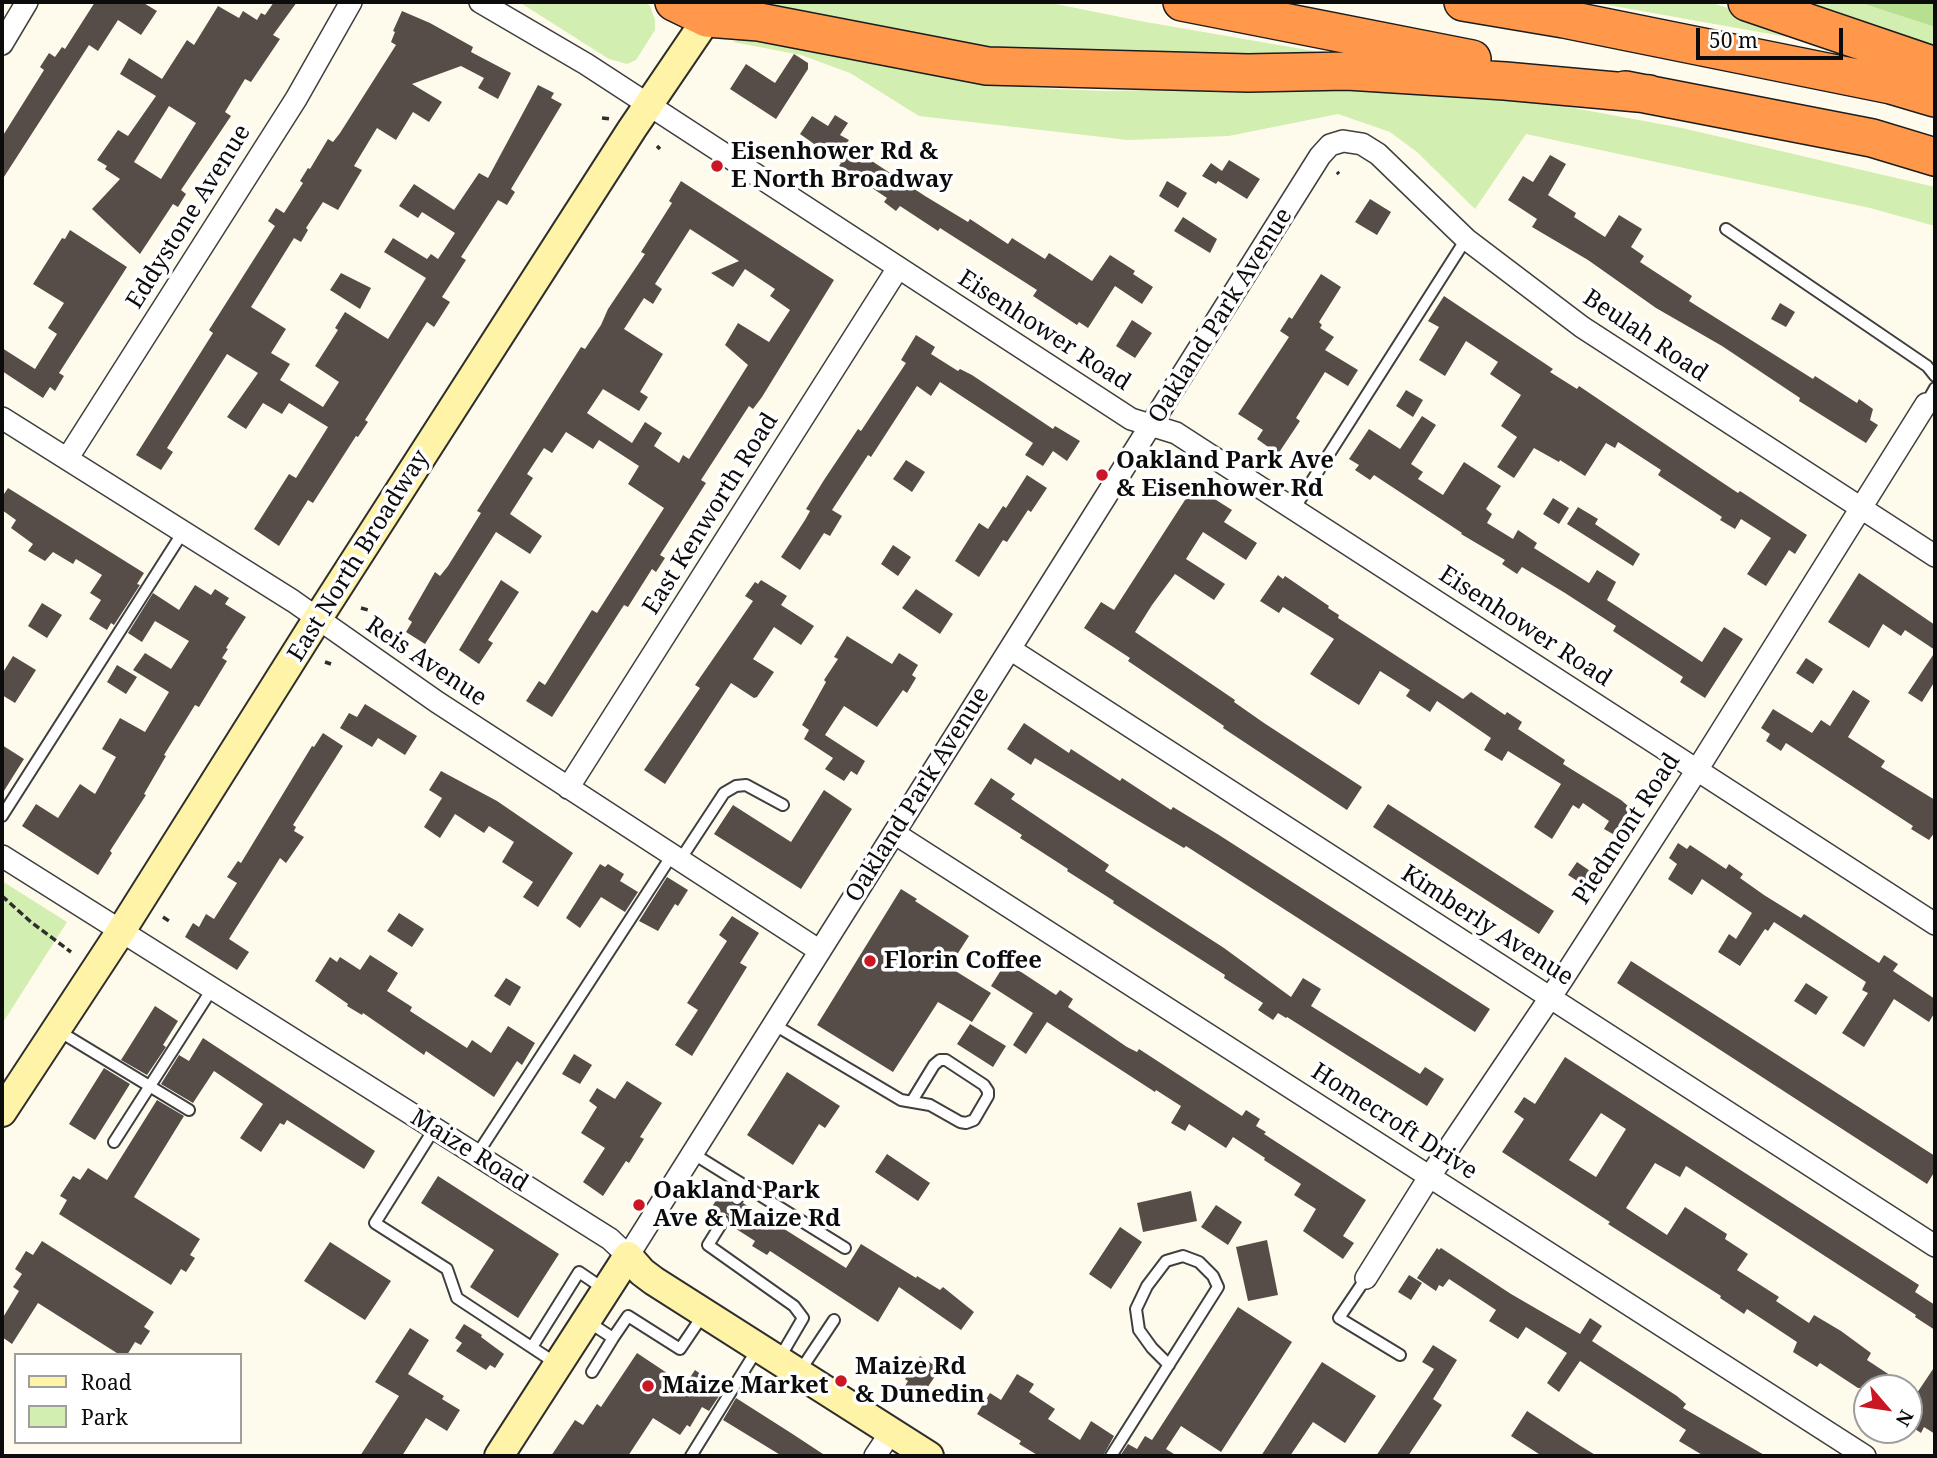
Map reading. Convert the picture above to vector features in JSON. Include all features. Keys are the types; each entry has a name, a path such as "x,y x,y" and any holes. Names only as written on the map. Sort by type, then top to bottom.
{"highway":[{"path":"674,2 759,22 987,66 1248,73 1347,71 1649,94"},
{"path":"1182,2 1872,138 1935,157"},
{"path":"1463,2 1564,19 1864,79 1935,98"},
{"path":"1747,2 1935,66"}],"main road":[{"name":"East North Broadway","path":"2,1112 121,931 318,618 648,105 713,10"},
{"name":"Oakland Park Avenue","path":"503,1455 628,1256"},
{"name":"Maize Road","path":"628,1256 642,1272 929,1456"}],"street":[{"path":"2,44 27,2"},
{"name":"Eddystone Avenue","path":"67,459 296,99 351,2"},
{"name":"Eisenhower Road","path":"480,2 586,64 1131,419 1176,433 1935,923"},
{"name":"Beulah Road","path":"1343,141 1362,144 1378,155 1466,239 1582,327 1935,556"},
{"name":"Oakland Park Avenue","path":"628,1256 1321,156 1330,145 1343,141"},
{"name":"East Kenworth Road","path":"568,788 898,268"},
{"name":"Piedmont Road","path":"1366,1278 1697,770 1931,396"},
{"name":"Reis Avenue","path":"2,418 318,618 437,702 820,951"},
{"name":"Kimberly Avenue","path":"1010,649 1935,1246"},
{"name":"Homecroft Drive","path":"894,833 1865,1456"},
{"name":"Maize Road","path":"2,856 610,1239 628,1256"},
{"path":"875,1456 891,1432"}],"lane":[{"path":"1727,229 1927,366 1935,376"},
{"path":"1294,509 1466,239"},
{"path":"2,816 183,532"},
{"path":"476,1156 676,857 724,793 736,786 746,785 783,805"},
{"path":"114,1142 212,989"},
{"path":"773,1024 901,1100 930,1105 966,1123 974,1120 988,1096 988,1091 984,1085 946,1060 940,1060 933,1065 912,1101"},
{"path":"56,1029 189,1110"},
{"path":"435,1129 375,1223 447,1269 457,1298 559,1365"},
{"path":"692,1153 845,1248"},
{"path":"737,1199 745,1185"},
{"path":"723,1221 708,1245 794,1306 803,1318 778,1361"},
{"path":"1111,1456 1218,1287 1213,1276 1199,1262 1183,1256 1166,1261 1147,1286 1136,1309 1139,1330 1152,1348 1169,1364"},
{"path":"532,1347 579,1272 606,1291"},
{"path":"1366,1278 1339,1318 1400,1355"},
{"path":"592,1372 628,1316 680,1349 705,1313"},
{"path":"691,1456 778,1361 834,1320"},
{"path":"587,1321 613,1338"}],"path":[{"path":"602,118 611,119"},
{"path":"360,608 368,610"},
{"path":"325,662 331,663"},
{"path":"2,896 71,952"},
{"path":"163,917 169,921"}],"green space":[{"path":"519,2 645,2 650,6 655,20 655,30 636,60 627,64 609,59"},
{"path":"765,2 1046,2 1348,57 1049,62 766,5"},
{"path":"1591,2 1710,2 1807,35 1804,40"},
{"path":"1791,2 1858,2 1935,27 1935,49"},
{"path":"1858,2 1935,2 1935,27"},
{"path":"749,36 879,65 1034,88 1105,91 1384,86 1525,99 1682,128 1935,187 1935,226 1870,208 1526,134 1475,209 1417,152 1390,132 1338,114 1229,136 1128,140 919,116 850,73 801,55 733,42"},
{"path":"2,881 67,922 2,1024"}],"building":[{"path":"95,2 142,2 157,11 141,35 118,20 98,51 89,45 2,180 2,137 44,70 40,67 49,53 55,57 62,47 65,49"},
{"path":"274,2 297,2 273,35 280,39 251,82 245,79 225,112 231,116 181,190 186,194 178,207 173,204 140,254 92,209 120,179 97,160 118,130 128,136 156,96 120,74 129,58 162,79 187,40 194,45 218,6 239,18 243,11 257,20 261,13 265,15","holes":["169,106 196,123 161,179 134,162"]},
{"path":"402,11 473,47 471,52 511,73 498,99 478,88 484,78 461,66 412,84 442,102 429,122 413,112 396,140 377,128 354,166 362,170 338,210 323,202 306,228 308,230 301,242 294,238 251,307 286,329 271,353 290,364 280,380 323,407 339,382 315,366 338,330 335,328 345,312 388,339 426,278 384,252 393,238 427,259 431,254 438,259 455,233 422,212 418,218 399,206 414,184 454,210 479,173 488,178 538,85 554,93 551,98 562,104 511,189 515,192 507,205 498,200 461,257 466,260 442,297 450,302 434,327 427,322 365,420 368,422 313,503 308,500 279,546 254,529 289,474 296,478 328,427 289,403 282,414 263,403 246,429 227,417 258,373 227,354 167,448 173,452 161,470 136,455 213,333 209,330 275,226 268,221 276,208 284,213 303,183 300,181 308,168 310,169 328,139 333,142 340,133 396,45 391,42"},
{"path":"794,54 808,63 808,69 776,119 730,89 746,64 775,83"},
{"path":"835,115 848,123 840,135 849,140 846,144 925,196 968,222 970,219 1008,244 1012,238 1045,259 1049,253 1092,281 1110,255 1153,287 1142,304 1115,286 1088,328 1079,322 1077,325 1033,296 1037,290 940,228 938,231 900,206 896,211 884,202 887,198 839,166 841,163 800,134 812,116 828,126"},
{"path":"1550,155 1566,164 1548,195 1576,213 1574,217 1605,237 1619,215 1642,229 1631,247 1644,256 1640,262 1692,296 1689,301 1813,379 1815,376 1857,403 1859,399 1873,409 1870,420 1878,425 1866,443 1799,401 1800,398 1722,346 1656,308 1588,260 1532,227 1537,219 1508,200 1523,176 1533,182"},
{"path":"1229,160 1260,179 1247,199 1218,181 1216,184 1202,176 1211,163 1222,171"},
{"path":"681,181 834,280 762,397 753,409 749,406 701,480 706,483 660,555 665,558 656,572 652,569 628,607 624,605 552,717 526,701 539,681 545,685 592,610 597,613 664,508 628,484 639,466 599,440 593,449 566,432 552,453 544,448 527,474 533,478 510,514 542,536 530,554 496,532 425,644 406,632 412,622 408,619 435,572 440,576 448,566 481,513 477,511 581,347 585,349 601,325 608,309 645,254 641,252 672,203 669,201","holes":["690,229 739,261 711,273 733,287 745,269 775,289 770,296 790,310 769,342 738,323 725,345 748,365 689,459 683,455 679,463 654,446 662,433 645,422 632,443 587,413 603,389 639,411 648,397 640,392 663,354 624,329 644,298 653,304 662,289 655,284"]},
{"path":"1167,181 1187,193 1178,208 1159,196"},
{"path":"1370,199 1391,212 1377,235 1355,222"},
{"path":"1183,217 1217,239 1210,253 1174,231"},
{"path":"70,230 127,267 59,373 64,376 55,391 50,387 43,398 2,371 2,348 35,369 57,334 48,328 64,303 33,284"},
{"path":"341,273 371,288 360,309 330,290"},
{"path":"1321,274 1341,287 1319,322 1322,325 1320,328 1334,337 1325,350 1358,370 1348,386 1325,372 1296,418 1300,421 1278,454 1257,439 1263,430 1238,414 1289,337 1280,331 1289,317 1292,319"},
{"path":"1444,296 1553,369 1550,372 1577,389 1579,386 1738,493 1740,491 1807,535 1795,554 1789,550 1766,586 1747,574 1771,538 1741,519 1735,529 1720,520 1722,517 1658,475 1661,470 1618,442 1615,448 1606,443 1585,476 1534,448 1514,478 1497,467 1517,437 1501,426 1521,395 1490,374 1498,362 1466,341 1445,376 1419,360 1439,327 1428,321"},
{"path":"1780,303 1795,312 1786,327 1771,319"},
{"path":"1132,320 1152,333 1135,358 1116,346"},
{"path":"916,335 935,347 931,354 958,371 960,369 972,375 1053,429 1055,426 1080,441 1067,461 1053,451 1043,466 1025,455 1033,443 940,382 931,396 917,386 871,457 868,455 832,510 842,516 830,536 824,533 800,570 781,557 805,520 810,511 806,509 824,480 858,429 861,431 906,363 901,360"},
{"path":"1406,390 1423,400 1413,417 1396,406"},
{"path":"1422,416 1436,425 1411,464 1423,472 1418,479 1443,495 1464,462 1501,486 1486,509 1492,514 1487,523 1513,539 1518,530 1537,543 1534,548 1589,583 1597,570 1616,582 1607,600 1702,662 1724,627 1743,639 1705,698 1680,682 1683,677 1613,631 1616,626 1522,567 1517,574 1502,564 1505,560 1461,534 1374,475 1370,480 1355,470 1359,465 1349,459 1369,429 1400,449"},
{"path":"906,460 925,472 912,492 893,479"},
{"path":"1027,475 1047,488 1031,512 1028,510 1007,542 1003,540 979,577 955,561 979,523 988,529 1003,506 1006,508"},
{"path":"1194,486 1232,510 1224,522 1257,543 1246,560 1203,532 1186,559 1225,584 1214,600 1175,574 1135,632 1264,723 1362,787 1347,810 1223,728 1224,726 1128,661 1130,658 1084,628 1101,602 1114,610"},
{"path":"8,488 144,573 137,584 140,585 114,625 111,623 107,630 89,619 101,600 90,593 102,575 76,559 73,564 53,552 45,561 28,551 33,544 11,528 16,520 2,510 2,497"},
{"path":"1553,498 1569,508 1559,524 1543,514"},
{"path":"1578,507 1598,519 1595,524 1640,554 1633,566 1567,524"},
{"path":"893,545 911,557 898,576 881,564"},
{"path":"1859,573 1935,625 1935,650 1905,630 1901,636 1883,624 1869,648 1828,622"},
{"path":"1278,575 1283,579 1285,576 1329,606 1328,608 1339,615 1338,618 1463,699 1471,692 1505,715 1507,712 1522,722 1518,729 1565,760 1563,764 1621,800 1642,818 1627,842 1604,829 1609,821 1583,803 1579,809 1573,805 1552,839 1534,827 1561,784 1508,751 1502,761 1484,750 1491,738 1437,701 1430,712 1406,696 1410,690 1380,671 1359,705 1310,674 1334,639 1283,607 1279,613 1260,601"},
{"path":"501,580 519,592 488,640 493,643 479,664 459,650"},
{"path":"761,580 787,596 781,605 814,626 801,645 774,627 753,659 774,672 757,697 754,698 731,683 665,784 644,770 700,688 695,685 753,601 745,596 755,582 758,584"},
{"path":"195,585 211,595 215,589 229,598 225,604 246,617 226,648 228,649 222,658 227,661 199,707 195,705 164,755 166,756 144,794 146,795 98,875 22,826 36,804 58,818 80,784 95,794 116,757 102,749 120,718 145,732 169,692 133,670 145,653 171,669 189,641 155,621 142,642 128,633 153,593 179,610"},
{"path":"916,589 953,614 940,634 902,608"},
{"path":"42,603 62,615 47,638 28,626"},
{"path":"847,636 892,664 899,653 918,665 912,675 916,678 907,693 903,690 877,727 844,706 825,735 865,761 857,775 851,771 844,781 825,769 833,758 804,739 809,730 802,725 826,682 824,680 838,659 834,657"},
{"path":"1935,652 1935,681 1922,702 1908,693"},
{"path":"13,656 36,670 15,703 2,695 2,674"},
{"path":"1806,658 1823,669 1813,684 1796,673"},
{"path":"117,665 137,677 126,694 107,682"},
{"path":"1853,690 1870,701 1848,737 1885,761 1881,767 1935,800 1935,832 1929,840 1911,829 1913,826 1786,743 1781,751 1766,741 1770,734 1761,728 1773,709 1812,733 1821,720 1830,726"},
{"path":"365,704 417,736 405,755 378,738 372,747 340,728 349,713 357,717"},
{"path":"1024,723 1069,753 1071,749 1120,781 1122,778 1171,810 1173,807 1219,835 1490,1009 1475,1032 1186,846 1184,848 1035,758 1031,765 1007,749"},
{"path":"323,733 343,746 293,825 296,827 294,831 304,837 286,863 280,858 229,939 249,952 237,970 185,937 193,923 199,927 206,914 214,919 237,883 227,877 238,861 241,863 312,746 314,747"},
{"path":"2,745 24,759 2,794"},
{"path":"441,771 497,801 573,853 538,907 523,897 533,882 502,862 514,842 489,826 484,833 455,814 440,838 424,827 442,798 429,790"},
{"path":"991,778 1015,794 1011,799 1109,865 1105,871 1224,948 1291,997 1303,978 1321,989 1311,1006 1420,1074 1425,1067 1444,1079 1427,1106 1287,1017 1278,1013 1273,1020 1258,1010 1263,1003 1224,978 1225,975 1113,903 1114,901 1020,838 1022,835 974,804"},
{"path":"824,790 852,809 801,889 714,834 733,805 791,842"},
{"path":"1388,804 1554,911 1539,934 1373,827"},
{"path":"1678,843 1687,849 1690,845 1726,869 1729,864 1743,874 1740,878 1764,895 1801,918 1804,914 1879,963 1884,955 1898,964 1893,971 1935,999 1935,1012 1929,1022 1894,999 1864,1047 1842,1033 1868,993 1862,990 1866,982 1774,922 1768,931 1765,929 1740,966 1718,952 1729,934 1736,939 1752,913 1702,879 1692,895 1668,879 1677,864 1669,858"},
{"path":"1577,862 1593,873 1585,886 1568,875"},
{"path":"600,864 605,867 608,864 624,874 620,881 638,892 625,912 601,897 580,928 566,918"},
{"path":"667,877 688,890 678,906 675,904 658,931 639,921"},
{"path":"901,889 969,936 949,967 991,993 972,1022 938,1002 893,1072 817,1025"},
{"path":"399,913 424,929 412,947 387,931"},
{"path":"732,916 759,933 740,963 747,967 692,1056 675,1045 698,1010 687,1003 727,941 719,935"},
{"path":"370,955 398,973 387,991 412,1007 410,1011 467,1048 472,1040 491,1053 508,1026 535,1043 522,1065 517,1061 494,1097 426,1051 424,1055 363,1013 362,1015 347,1006 348,1004 315,981 330,957 337,962 340,957 360,970"},
{"path":"1631,961 1935,1156 1935,1171 1927,1184 1617,983"},
{"path":"1006,962 1056,995 1060,990 1073,999 1068,1007 1127,1047 1137,1052 1139,1049 1242,1116 1246,1110 1260,1119 1256,1126 1266,1132 1264,1134 1366,1200 1343,1236 1354,1243 1343,1259 1303,1231 1316,1209 1294,1195 1301,1184 1233,1137 1226,1148 1189,1124 1185,1131 1171,1123 1181,1106 1047,1022 1026,1054 1013,1045 1033,1013 991,986"},
{"path":"506,978 521,987 510,1006 494,996"},
{"path":"1806,983 1828,997 1816,1015 1794,1001"},
{"path":"155,1006 178,1021 163,1045 166,1047 147,1075 121,1060"},
{"path":"970,1024 1006,1046 993,1067 957,1044"},
{"path":"203,1038 375,1151 364,1169 287,1120 284,1125 280,1123 261,1152 240,1138 263,1104 214,1071 193,1103 161,1084 179,1055 189,1061"},
{"path":"574,1054 592,1065 580,1084 562,1074"},
{"path":"1565,1057 1919,1285 1915,1292 1935,1305 1935,1330 1686,1166 1680,1177 1655,1163 1626,1208 1667,1235 1685,1207 1727,1234 1725,1239 1748,1254 1737,1270 1779,1297 1776,1301 1809,1323 1814,1315 1841,1331 1871,1353 1867,1360 1888,1374 1853,1374 1853,1385 1820,1363 1817,1367 1793,1352 1797,1342 1747,1309 1744,1314 1720,1298 1721,1296 1502,1152 1524,1119 1514,1112 1524,1097 1535,1104","holes":["1601,1113 1626,1129 1596,1177 1569,1160"]},
{"path":"104,1068 130,1084 95,1140 69,1124"},
{"path":"787,1072 840,1106 825,1128 819,1124 793,1165 747,1135"},
{"path":"627,1081 662,1103 640,1137 644,1139 629,1163 626,1161 603,1196 583,1182 605,1148 581,1133 597,1107 589,1101 597,1088 615,1099"},
{"path":"157,1100 184,1116 134,1197 200,1239 190,1255 195,1258 186,1272 181,1269 171,1285 59,1214 67,1200 60,1196 73,1176 80,1180 88,1168 107,1180"},
{"path":"887,1154 930,1183 918,1201 875,1172"},
{"path":"438,1176 559,1254 518,1318 470,1287 494,1250 421,1203"},
{"path":"722,1190 730,1195 729,1200 733,1205 738,1207 743,1203 846,1268 861,1244 916,1278 917,1276 940,1290 943,1287 974,1312 961,1330 899,1287 878,1322 770,1251 767,1255 752,1246 755,1241 730,1225 728,1215 723,1213 717,1217 709,1212"},
{"path":"1191,1191 1197,1221 1143,1232 1137,1203"},
{"path":"1216,1205 1242,1222 1228,1245 1201,1227"},
{"path":"1120,1227 1142,1242 1111,1289 1089,1274"},
{"path":"1267,1240 1278,1295 1248,1301 1236,1247"},
{"path":"42,1241 154,1312 144,1327 150,1331 141,1345 135,1342 128,1353 117,1353 38,1303 12,1344 2,1337 2,1319 19,1291 13,1287 22,1274 15,1269 26,1251 33,1255"},
{"path":"330,1242 391,1281 365,1320 304,1281"},
{"path":"1437,1248 1580,1334 1590,1318 1602,1326 1592,1341 1677,1396 1686,1404 1683,1408 1766,1456 1704,1456 1679,1441 1686,1430 1580,1361 1559,1392 1547,1383 1567,1353 1526,1327 1518,1339 1489,1321 1496,1310 1449,1279 1443,1287 1439,1285 1436,1291 1417,1278"},
{"path":"1409,1275 1422,1283 1411,1300 1398,1292"},
{"path":"1238,1307 1292,1342 1221,1452 1181,1426 1166,1449 1177,1456 1120,1456 1128,1444 1137,1449 1145,1436 1152,1440"},
{"path":"464,1324 504,1354 495,1368 490,1365 486,1370 456,1351 462,1343 455,1338"},
{"path":"410,1328 429,1340 408,1374 444,1396 442,1399 460,1410 447,1431 426,1418 402,1456 360,1456 399,1396 375,1382"},
{"path":"1433,1345 1457,1360 1433,1399 1442,1405 1408,1456 1376,1456 1434,1369 1422,1362"},
{"path":"637,1353 685,1385 695,1370 723,1390 709,1411 702,1407 690,1427 687,1425 680,1435 653,1418 628,1456 551,1456 575,1420 583,1425 597,1404 601,1407"},
{"path":"920,1356 940,1369 920,1395 905,1386 908,1381 905,1379"},
{"path":"1322,1362 1376,1396 1345,1443 1313,1422 1290,1456 1261,1456"},
{"path":"1935,1366 1935,1434 1924,1427 1923,1429 1923,1384"},
{"path":"1017,1374 1034,1384 1029,1392 1055,1409 1048,1419 1080,1440 1091,1421 1114,1436 1103,1456 1039,1456 1019,1444 1021,1441 977,1414 990,1393 1001,1400"},
{"path":"736,1398 826,1456 782,1456 723,1420"},
{"path":"1527,1411 1597,1456 1542,1456 1511,1436"}],"place":[{"name":"Eisenhower Rd & E North Broadway","path":"717,166"},
{"name":"Oakland Park Ave & Eisenhower Rd","path":"1102,475"},
{"name":"Florin Coffee","path":"870,961"},
{"name":"Oakland Park Ave & Maize Rd","path":"639,1205"},
{"name":"Maize Rd & Dunedin","path":"841,1381"},
{"name":"Maize Market","path":"648,1386"}]}
